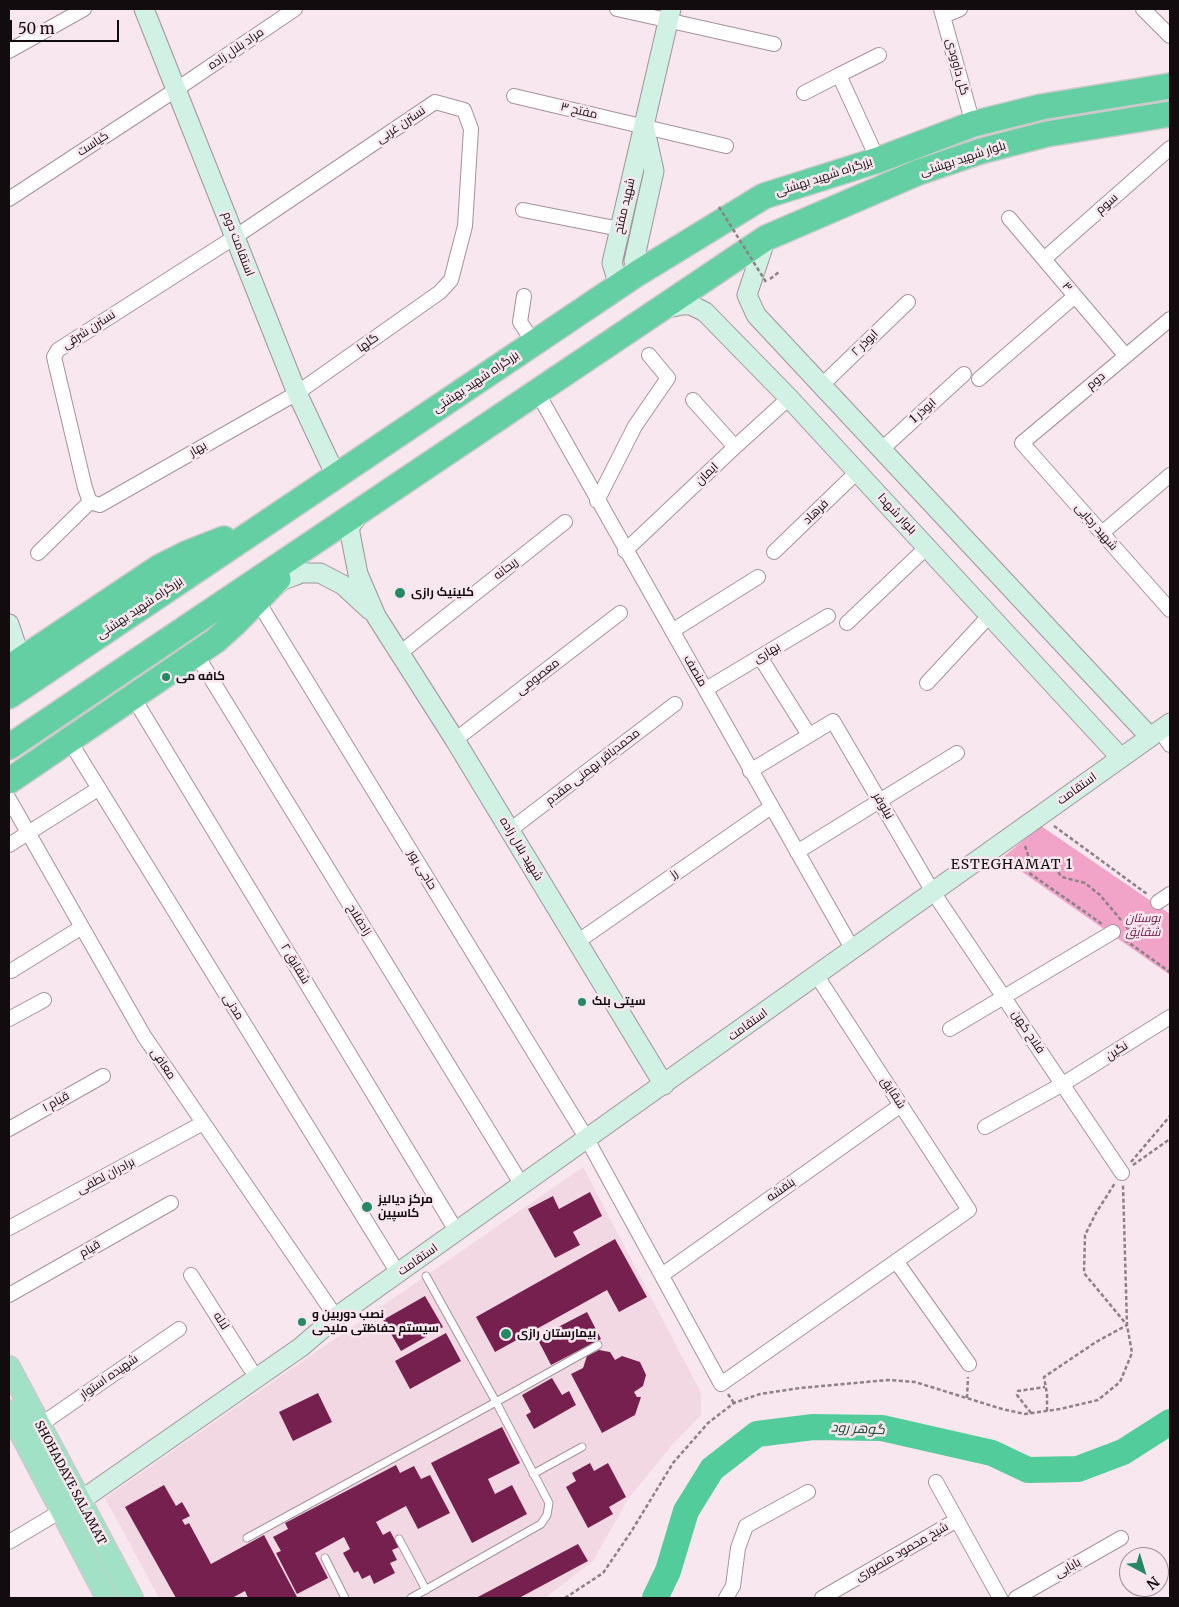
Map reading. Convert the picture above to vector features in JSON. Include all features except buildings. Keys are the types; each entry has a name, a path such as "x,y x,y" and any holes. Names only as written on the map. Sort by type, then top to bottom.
{"highway":[{"path":"973,124 1041,107 1170,86"},
{"name":"بلوار شهید بهشتی","path":"766,238 919,172 981,151 1047,134 1170,114"},
{"name":"بزرگراه شهید بهشتی","path":"9,696 628,280 764,196 878,160 973,124"},
{"path":"9,747 766,238"},
{"path":"15,664 171,561 268,522"},
{"path":"9,781 226,632 314,542"}],"main road":[{"name":"استقامت دوم","path":"144,9 296,394 336,476"},
{"name":"شهید مفتح","path":"644,126 654,171 628,280 612,263 670,14"},
{"path":"766,238 747,295 756,314 882,449 1163,734"},
{"name":"بلوار شهدا","path":"655,313 682,305 691,305 706,312 789,398 1121,758"},
{"name":"شهید بلال زاده","path":"364,508 350,526 350,533 358,574 376,616 455,740 664,1085"},
{"name":"شهید بلال زاده","path":"257,600 283,580 301,573 320,573 343,585 376,616"},
{"path":"9,624 15,664"},
{"name":"استقامت","path":"80,1500 301,1347 330,1322 398,1273 1121,758 1163,734"},
{"name":"استقامت","path":"66,1476 75,1481 90,1479 294,1337 330,1322"},
{"name":"SHOHADAYE SALAMAT","path":"9,1367 132,1598"},
{"name":"SHOHADAYE SALAMAT","path":"9,1411 107,1598"},
{"path":"61,1511 80,1500"}],"street":[{"path":"9,52 84,9"},
{"name":"مراد بلال زاده","path":"177,89 295,9"},
{"path":"617,9 670,14 774,44"},
{"path":"942,13 960,9"},
{"path":"1143,9 1170,35"},
{"name":"گل داوودی","path":"942,13 973,124"},
{"path":"804,93 879,55"},
{"path":"839,75 878,160"},
{"name":"کیاست","path":"9,199 177,89"},
{"name":"مفتح ۳","path":"514,96 726,146"},
{"name":"نسترن غربی","path":"235,237 435,102 454,106 464,110 470,129 465,226 451,280 440,292"},
{"name":"سوم","path":"1044,260 1170,148"},
{"path":"524,210 620,229"},
{"name":"۳","path":"1009,218 1126,356"},
{"name":"نسترن شرقی","path":"95,504 85,488 54,357 58,350 235,237"},
{"name":"گلها","path":"296,394 440,292"},
{"path":"524,296 520,322 534,343"},
{"path":"979,379 1075,296"},
{"name":"ابوذر ۲","path":"822,385 908,302"},
{"name":"دوم","path":"1022,443 1170,320"},
{"path":"597,501 635,426 668,378 649,355"},
{"name":"ابوذر 1","path":"882,449 964,374"},
{"name":"منصف","path":"537,392 625,551 706,689 750,771 853,950"},
{"name":"بهار","path":"38,553 95,504 296,394"},
{"name":"ایمان","path":"625,551 789,398"},
{"path":"692,400 735,447"},
{"name":"شهید رجایی","path":"1022,443 1170,610"},
{"name":"فرهاد","path":"774,552 857,472"},
{"path":"1102,533 1170,475"},
{"name":"ریحانه","path":"400,653 565,522"},
{"path":"847,623 927,547"},
{"path":"672,631 758,576"},
{"name":"حاجی پور","path":"257,600 587,1139"},
{"name":"معصومی","path":"455,740 620,613"},
{"path":"927,683 990,615"},
{"name":"بهاری","path":"706,689 828,616"},
{"name":"زادفلاح","path":"196,654 522,1185"},
{"path":"750,771 808,735 760,657"},
{"name":"شقایق ۲","path":"133,697 457,1232"},
{"name":"محمدباقر بهمنی مقدم","path":"510,830 675,704"},
{"name":"نیلوفر","path":"808,735 833,721 933,892"},
{"name":"مدنی","path":"68,740 398,1273"},
{"path":"797,852 957,753"},
{"path":"9,845 98,789"},
{"name":"معافی","path":"9,799 144,1036 203,1123 330,1322"},
{"name":"رز","path":"578,942 771,807"},
{"name":"فلاح کهن","path":"933,892 1122,1172"},
{"path":"1158,902 1170,894"},
{"path":"11,971 82,928"},
{"path":"950,1029 1113,932"},
{"name":"شقایق","path":"817,976 969,1210 896,1261"},
{"path":"9,1019 44,1000"},
{"name":"نگین","path":"985,1127 1063,1084 1170,1017"},
{"name":"قیام ۱","path":"9,1129 103,1076"},
{"name":"بنفشه","path":"662,1275 901,1105"},
{"name":"برادران لطفی","path":"9,1228 203,1123"},
{"path":"587,1139 721,1384 896,1261 969,1364"},
{"name":"قیام","path":"9,1295 171,1203"},
{"name":"لاله","path":"191,1275 250,1368"},
{"name":"شهیده استوار","path":"40,1425 179,1329"},
{"name":"شیخ محمود منصوری","path":"936,1482 1000,1598"},
{"path":"726,1598 733,1586 738,1548 746,1526 808,1492"},
{"path":"9,1542 61,1511"},
{"name":"شیخ محمود منصوری","path":"822,1598 957,1520"},
{"name":"بابایی","path":"1016,1598 1121,1538"}],"lane":[{"path":"411,1598 541,1524 547,1515 548,1503 496,1402 426,1276"},
{"path":"247,1538 598,1345"},
{"path":"533,1474 582,1447"},
{"path":"399,1539 426,1590"},
{"path":"325,1558 345,1598"}],"path":[{"path":"719,207 766,282 779,272"},
{"path":"1040,816 1158,902 1128,942"},
{"path":"1019,831 1028,855 1042,865 1054,867 1062,877 1085,883 1100,894 1133,935"},
{"path":"995,848 1170,972"},
{"path":"1127,1324 1084,1273 1085,1235 1096,1213 1122,1172 1170,1116"},
{"path":"1122,1172 1170,1139"},
{"path":"566,1598 603,1574 673,1463 708,1423 734,1403 760,1394 800,1388 888,1380 915,1382 1002,1409 1025,1414 1098,1400 1120,1382 1132,1353 1127,1324 1122,1172"},
{"path":"1048,1411 1044,1377 1096,1342 1127,1324"},
{"path":"967,1398 969,1364"},
{"path":"1031,1413 1017,1395 1018,1392 1046,1387"}],"shaded area":[{"name":"بیمارستان رازی","path":"583,1167 701,1393 701,1415 673,1444 628,1499 593,1561 545,1598 159,1598 105,1498"}],"green space":[{"name":"بوستان شقایق","path":"1041,826 1170,914 1170,975 1002,858"}],"waterway":[{"name":"گوهر رود","path":"655,1598 668,1571 686,1511 712,1469 757,1434 813,1427 882,1428 992,1453 1028,1470 1078,1469 1123,1452 1170,1422"}],"place":[{"name":"کلینیک رازی","path":"400,593"},
{"name":"کافه می","path":"166,677"},
{"name":"سیتی بلک","path":"582,1002"},
{"name":"مرکز دیالیز کاسپین","path":"367,1207"},
{"name":"نصب دوربین و سیستم حفاظتی ملیحی","path":"302,1322"},
{"name":"بیمارستان رازی","path":"506,1334"}],"district":[{"name":"ESTEGHAMAT 1","path":"1012,865"}]}
